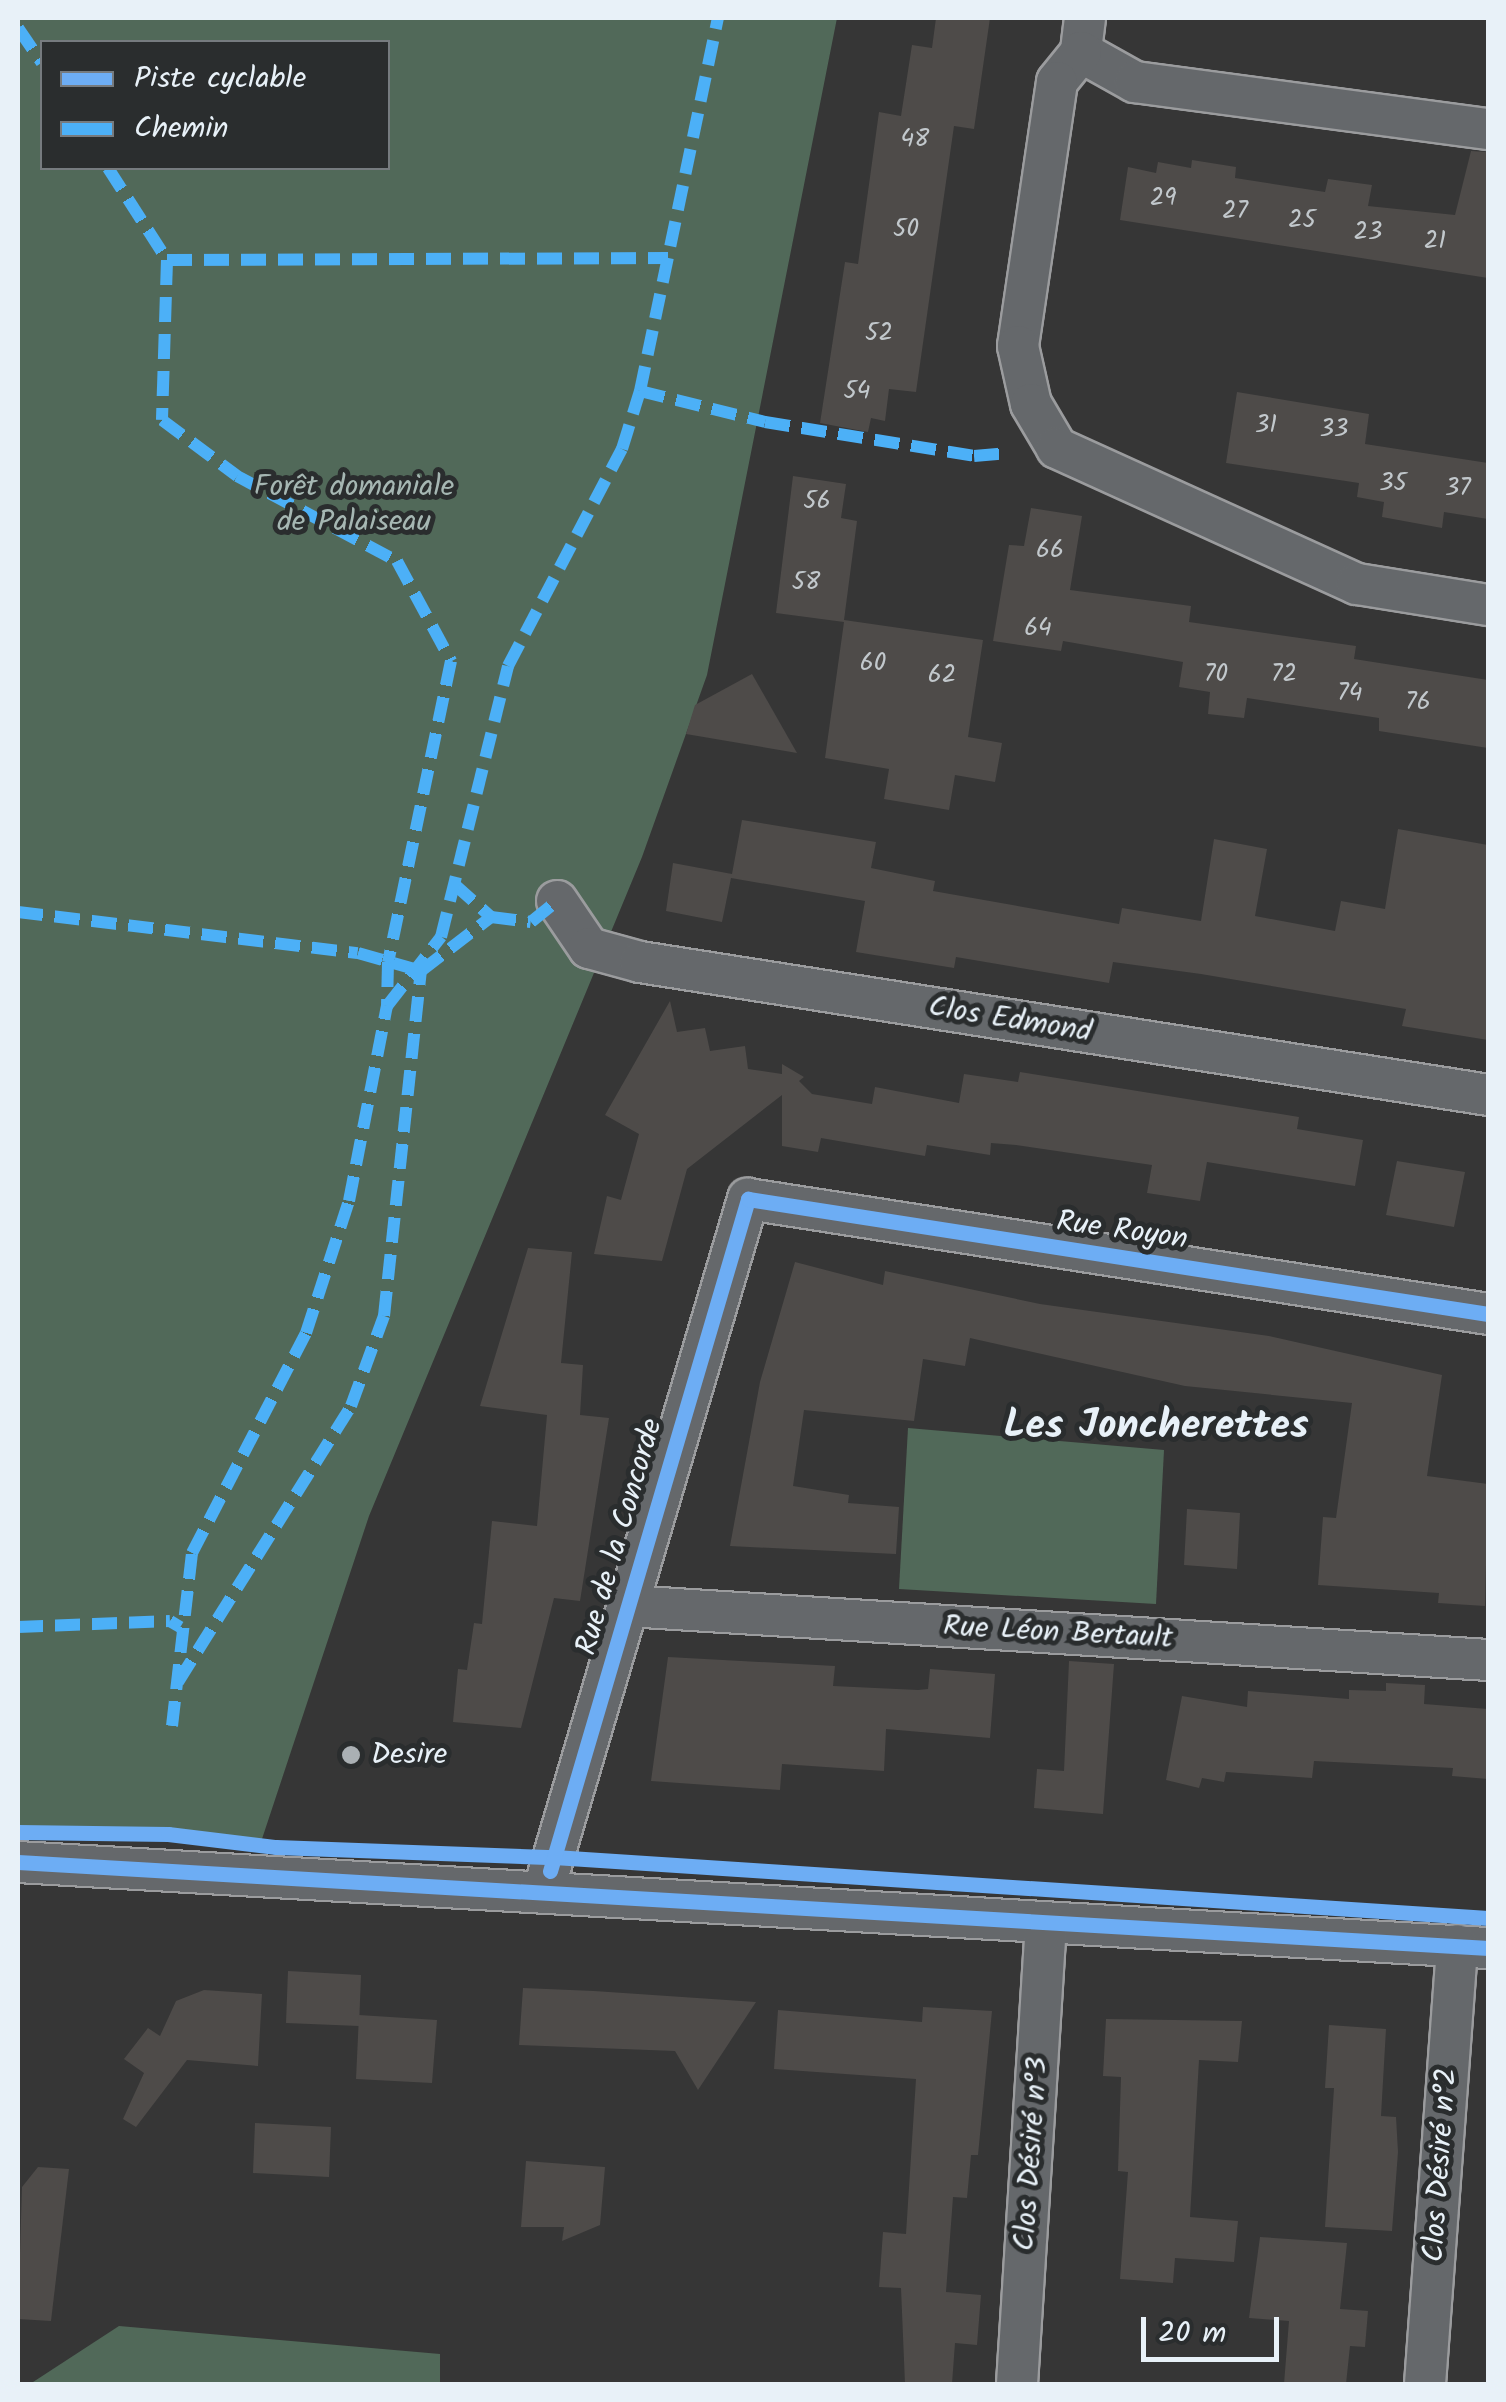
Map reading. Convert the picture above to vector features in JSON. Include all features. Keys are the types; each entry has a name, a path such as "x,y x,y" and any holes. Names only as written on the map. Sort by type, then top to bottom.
{"street":[{"path":"1488,129 1134,82 1083,35 1056,82 1018,346 1031,404 1056,448 1357,584 1488,605"},
{"name":"Clos Edmond","path":"557,901 589,948 640,962 1488,1095"},
{"name":"Rue Royon","path":"748,1199 1488,1314"},
{"name":"Rue de la Concorde","path":"544,1890 748,1199"},
{"name":"Rue Léon Bertault","path":"628,1606 1488,1660"},
{"path":"18,1862 1473,1946"},
{"name":"Clos Désiré n°3","path":"1017,2384 1046,1924"},
{"name":"Clos Désiré n°2","path":"1425,2384 1473,1946"}],"green space":[{"name":"Forêt domaniale de Palaiseau","path":"18,18 837,18 707,675 642,857 369,1516 260,1845 18,1831"},
{"path":"908,1428 1164,1450 1156,1604 899,1589"},
{"path":"119,2326 440,2354 440,2384 30,2384"}],"building":[{"path":"936,18 990,18 974,129 954,126 916,392 889,389 885,421 871,418 868,432 820,423 845,262 858,264 879,112 901,116 912,45 932,48"},
{"path":"1471,151 1488,152 1488,278 1120,220 1128,167 1156,173 1158,162 1191,168 1192,160 1236,167 1235,178 1325,192 1328,179 1372,185 1368,206 1455,215"},
{"path":"1237,392 1369,414 1365,444 1488,463 1488,519 1444,512 1442,528 1382,517 1384,502 1357,497 1359,483 1226,463"},
{"path":"793,476 846,484 841,518 857,521 844,620 983,640 968,737 1002,743 995,782 955,775 949,810 884,799 889,769 825,758 844,622 776,613"},
{"path":"1031,508 1082,516 1070,590 1191,606 1189,622 1356,646 1354,659 1488,680 1488,748 1379,731 1379,718 1247,698 1244,718 1208,714 1210,692 1179,687 1183,662 1063,641 1061,651 993,641 1009,545 1024,546"},
{"path":"752,674 797,753 686,734 695,705"},
{"path":"742,820 876,842 871,868 935,881 933,891 1119,924 1122,908 1201,921 1214,839 1267,849 1255,916 1335,931 1341,901 1385,909 1398,829 1488,845 1488,1040 1402,1026 1406,1009 1201,974 1113,962 1109,983 956,957 954,968 856,952 865,901 731,878 722,922 666,911 673,863 732,874"},
{"path":"670,1001 677,1032 705,1028 710,1051 745,1046 748,1069 782,1074 782,1064 804,1077 799,1081 812,1094 872,1104 875,1087 959,1103 964,1074 1018,1082 1020,1072 1299,1117 1297,1129 1363,1140 1355,1186 1207,1162 1200,1201 1147,1193 1152,1165 1016,1145 991,1143 990,1155 927,1145 925,1156 821,1138 818,1152 782,1146 782,1095 687,1169 662,1261 594,1254 607,1196 621,1200 639,1134 605,1115"},
{"path":"1397,1161 1465,1172 1454,1227 1386,1215"},
{"path":"528,1248 572,1252 561,1363 583,1365 580,1415 609,1418 580,1601 554,1598 521,1728 453,1722 458,1669 467,1670 474,1623 482,1624 492,1521 537,1526 547,1415 480,1406"},
{"path":"795,1262 883,1285 885,1271 1040,1304 1269,1336 1442,1375 1427,1476 1488,1484 1485,1606 1438,1603 1439,1593 1318,1585 1323,1517 1336,1518 1352,1403 1185,1386 970,1338 965,1366 923,1359 914,1421 804,1410 793,1486 849,1495 848,1503 899,1507 896,1554 730,1546 760,1382"},
{"path":"1187,1509 1240,1513 1237,1569 1184,1565"},
{"path":"668,1657 835,1666 833,1686 918,1690 928,1689 930,1669 995,1674 990,1738 886,1729 884,1771 782,1764 780,1790 651,1781"},
{"path":"1069,1661 1114,1664 1103,1814 1034,1808 1037,1769 1064,1771"},
{"path":"1386,1683 1425,1685 1424,1704 1488,1709 1488,1779 1452,1776 1453,1768 1314,1761 1312,1778 1226,1772 1224,1782 1202,1778 1199,1788 1166,1780 1182,1696 1247,1707 1248,1691 1349,1699 1349,1690 1386,1691"},
{"path":"288,1971 361,1975 359,2026 286,2023"},
{"path":"523,1988 756,2002 698,2090 675,2051 519,2045"},
{"path":"204,1990 262,1994 258,2066 187,2060 136,2127 123,2119 144,2073 124,2059 148,2028 160,2036 176,2001"},
{"path":"923,2007 992,2011 978,2155 971,2155 967,2198 953,2197 946,2292 981,2295 977,2345 955,2343 952,2384 905,2384 901,2288 879,2287 883,2232 906,2234 916,2079 774,2069 778,2010 922,2022"},
{"path":"359,2015 437,2020 432,2083 356,2079"},
{"path":"1106,2019 1242,2021 1238,2062 1199,2060 1190,2217 1238,2221 1234,2262 1175,2258 1173,2283 1120,2279 1128,2172 1118,2171 1121,2077 1103,2076"},
{"path":"1329,2025 1386,2029 1381,2116 1396,2117 1398,2152 1392,2231 1325,2227 1334,2088 1325,2088"},
{"path":"255,2123 331,2127 329,2177 253,2173"},
{"path":"526,2161 605,2167 600,2225 562,2241 564,2227 521,2227"},
{"path":"38,2167 69,2169 51,2321 18,2319 22,2187"},
{"path":"1260,2237 1347,2243 1340,2309 1368,2311 1365,2347 1350,2346 1346,2384 1284,2384 1289,2321 1249,2318"}],"marked path":[{"path":"172,1726 192,1553 306,1333 349,1201 387,1006 441,937 508,666 622,449 640,391 718,18"},
{"path":"18,28 40,60"},
{"path":"109,170 167,260 162,420 237,476 397,561 451,661 388,962 387,1006"},
{"path":"167,260 668,258"},
{"path":"640,391 765,422 974,456 1006,453"},
{"path":"454,884 491,917"},
{"path":"178,1682 351,1406 384,1316 421,971 491,917 531,922 557,901"},
{"path":"18,912 358,953 421,971"},
{"path":"18,1627 170,1621 180,1627"}],"cycle path":[{"path":"550,1871 748,1199 1488,1314"},
{"path":"18,1832 168,1834 276,1847 554,1857 1488,1918"},
{"path":"18,1862 1488,1948"}],"place":[{"name":"Desire","path":"351,1755"}],"district":[{"name":"Les Joncherettes","path":"1156,1426"}]}
